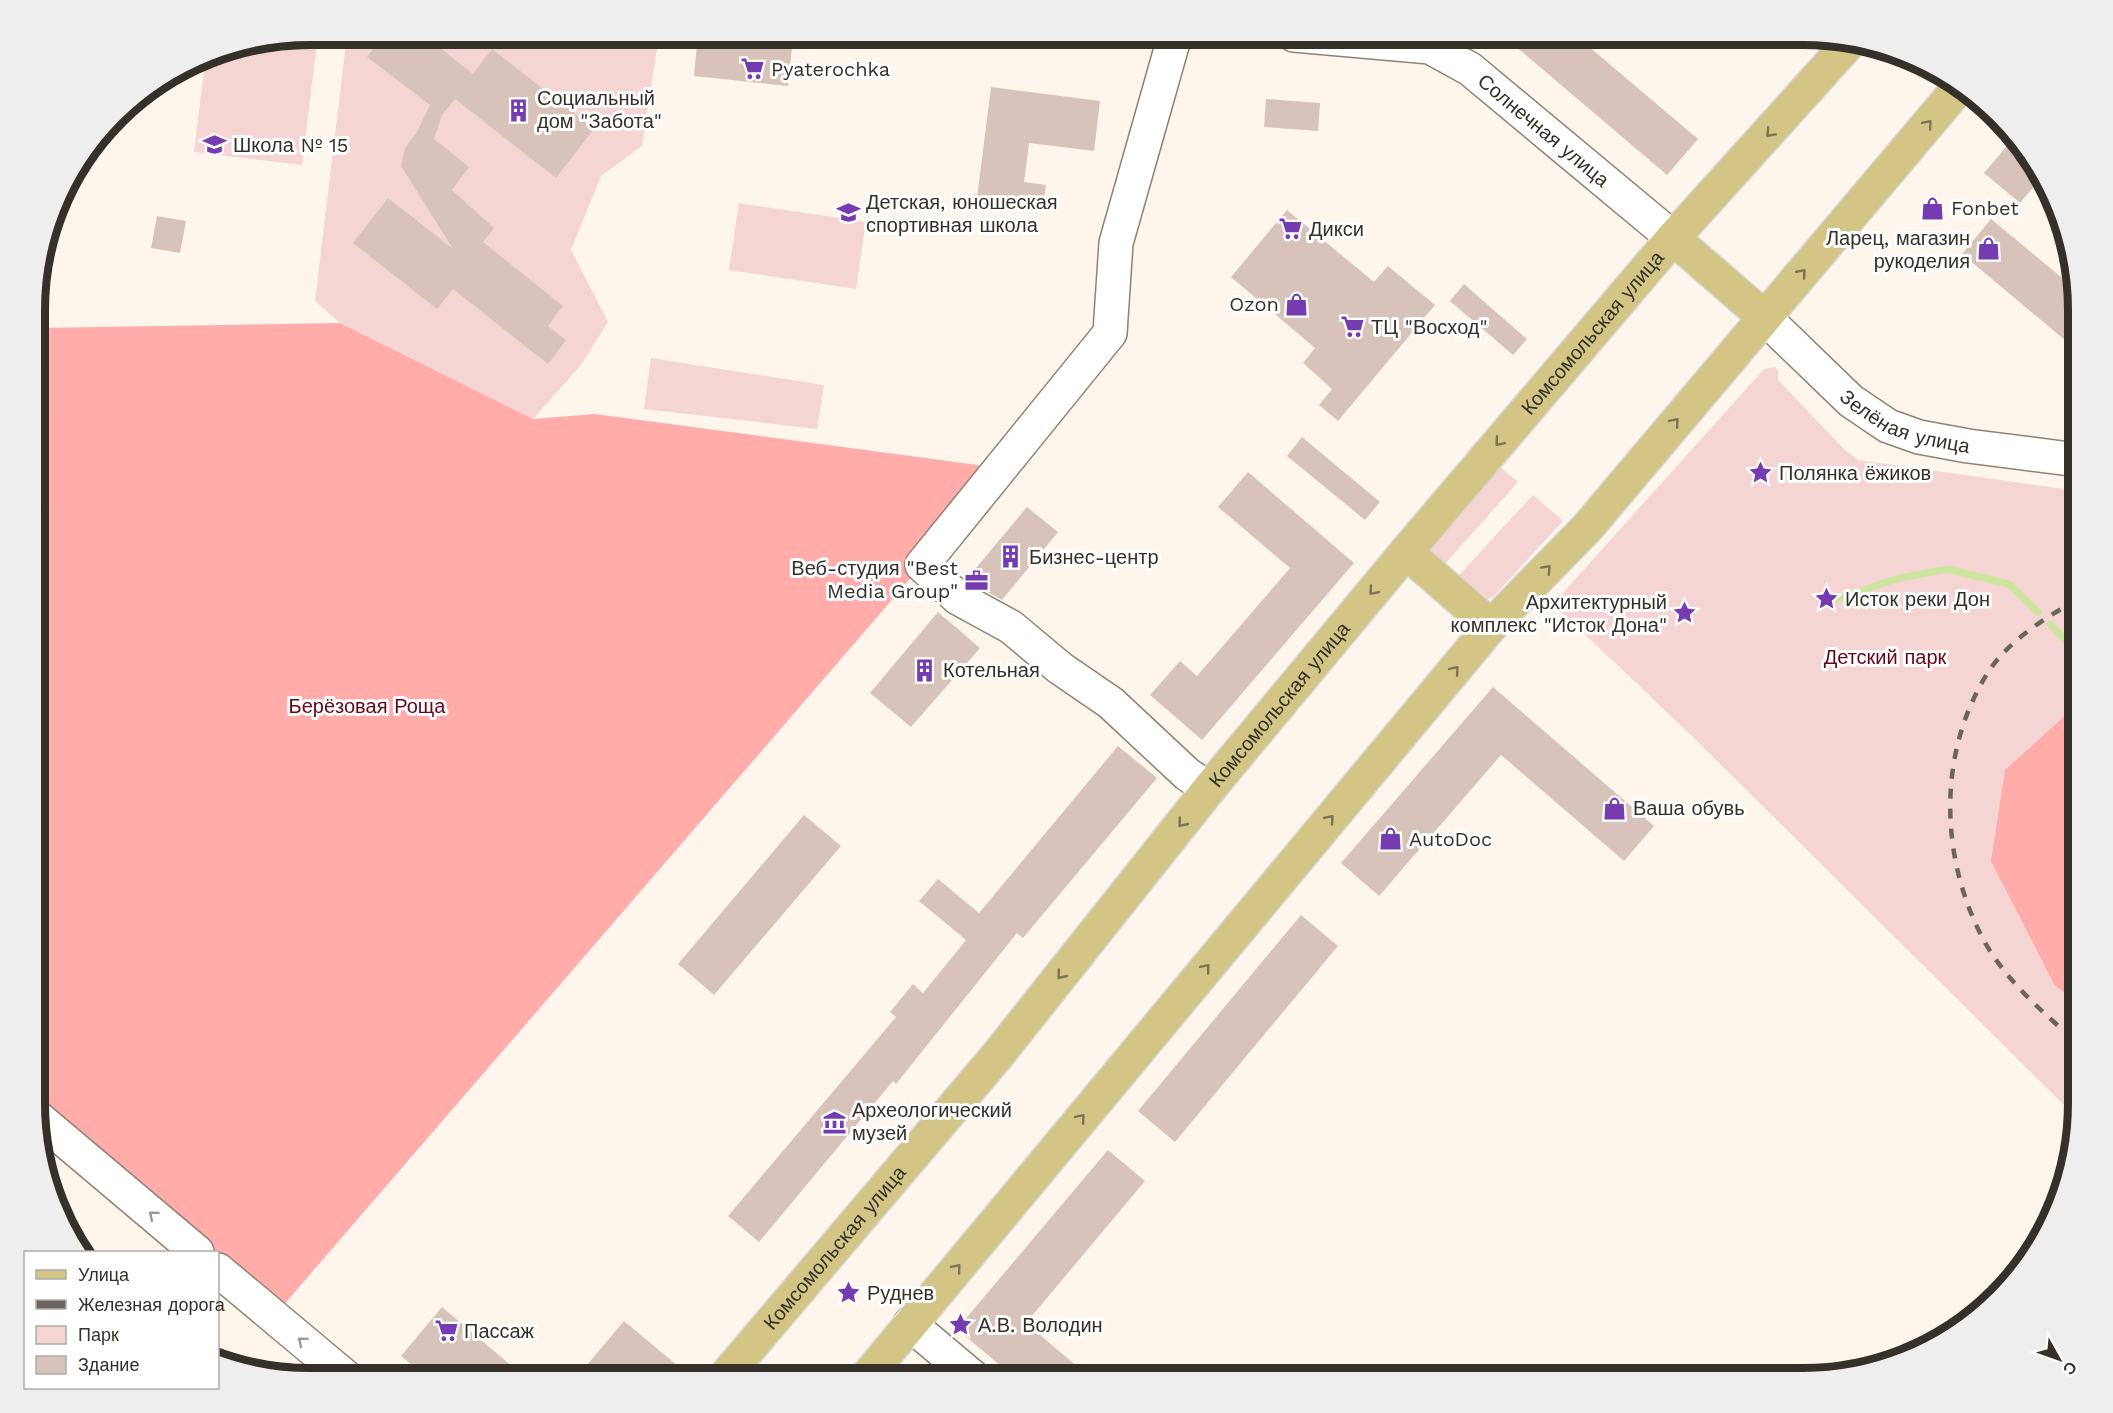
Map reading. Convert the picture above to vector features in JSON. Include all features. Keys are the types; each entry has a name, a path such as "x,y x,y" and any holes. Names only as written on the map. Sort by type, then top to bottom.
{"main road":[{"name":"Комсомольская улица","path":"732,1368 997,1056 1209,789 1406,552 1673,238 1844,48"},
{"path":"874,1368 1491,626 1587,528 1954,93"},
{"path":"1673,238 1764,317"},
{"path":"1406,552 1491,626"}],"street":[{"path":"1172,45 1116,243 1110,333 922,566 958,598 1011,627 1060,668 1111,703 1187,774 1209,789"},
{"name":"Солнечная улица","path":"1401,45 1430,48 1470,69 1673,238"},
{"name":"Зелёная улица","path":"1764,317 1851,401 1888,426 1919,437 1968,446 2068,459"},
{"path":"46,1125 196,1251"},
{"path":"219,1270 334,1368"},
{"path":"910,1324 962,1368"}],"green space":[{"path":"317,45 302,165 194,152 205,67 258,50"},
{"path":"346,45 657,45 642,146 601,176 571,250 608,322 581,365 533,419 340,323 315,301"},
{"path":"739,203 866,222 856,289 729,270"},
{"name":"Берёзовая Роща","path":"340,323 533,419 595,414 993,467 922,565 281,1308 219,1257 219,1251 213,1251 46,1112 45,328"},
{"path":"651,358 824,385 817,429 644,409"},
{"name":"Детский парк","path":"1775,367 1778,370 1778,380 1844,449 1858,460 2068,490 2068,1109 1695,739 1553,604 1764,369"},
{"path":"1498,465 1518,482 1444,565 1429,552 1433,537"},
{"path":"1533,495 1563,521 1493,597 1488,599 1458,576"},
{"path":"2068,713 2068,996 2054,984 1991,861 2005,770"}],"building":[{"path":"376,45 436,45 473,74 492,49 594,129 556,178 455,99 442,115 434,139 469,167 452,190 494,228 483,242 563,306 548,326 566,340 548,364 453,289 437,309 353,243 388,198 453,249 401,166 405,148 417,132 430,105 367,57"},
{"path":"697,45 792,45 788,86 694,76"},
{"path":"1514,45 1587,45 1698,139 1667,175"},
{"path":"991,87 1100,101 1094,151 1029,143 1024,182 1046,185 1043,207 977,198"},
{"path":"1266,99 1320,103 1318,131 1264,127"},
{"path":"2009,144 2036,184 2020,203 1984,173"},
{"name":"ТЦ \"Восход\"","path":"1287,210 1374,282 1388,266 1435,305 1338,421 1319,405 1332,389 1303,363 1315,348 1231,277"},
{"path":"157,216 186,221 180,253 151,248"},
{"path":"1991,219 2066,281 2068,343 1962,254"},
{"path":"1464,284 1527,339 1513,355 1450,301"},
{"path":"1302,437 1380,502 1365,520 1287,456"},
{"path":"1248,472 1354,563 1202,740 1150,695 1180,661 1197,676 1290,568 1218,507"},
{"name":"Бизнес-центр","path":"1027,507 1058,532 1002,600 966,580"},
{"name":"Котельная","path":"938,612 980,648 911,727 870,693"},
{"path":"1493,687 1654,826 1624,861 1501,755 1379,896 1341,863"},
{"path":"1118,746 1157,778 1023,938 1017,933 896,1084 893,1081 759,1242 728,1216 896,1017 890,1012 913,984 923,993 966,940 919,901 938,879 979,913"},
{"path":"804,815 841,846 714,995 678,964"},
{"path":"1301,915 1338,946 1175,1142 1138,1111"},
{"path":"1108,1150 1145,1181 1026,1323 1079,1368 1003,1368 957,1329"},
{"name":"Пассаж","path":"442,1307 514,1368 416,1368 401,1356"},
{"name":"Пассаж","path":"624,1321 678,1366 676,1368 584,1368"}],"waterway":[{"path":"1834,600 1896,579 1947,569 2009,584 2038,612"},
{"path":"2050,624 2068,642"}],"railway":[{"path":"2068,606 2016,641 1987,674 1971,705 1960,737 1953,770 1950,804 1952,838 1958,871 1967,904 1981,935 2012,980 2037,1007 2068,1034"}],"place":[{"name":"Pyaterochka","path":"753,69"},
{"name":"Социальный дом \"Забота\"","path":"519,110"},
{"name":"Школа № 15","path":"215,145"},
{"name":"Fonbet","path":"1933,208"},
{"name":"Детская, юношеская спортивная школа","path":"848,213"},
{"name":"Дикси","path":"1291,229"},
{"name":"Ларец, магазин рукоделия","path":"1988,249"},
{"name":"Ozon","path":"1297,304"},
{"name":"ТЦ \"Восход\"","path":"1353,327"},
{"name":"Полянка ёжиков","path":"1761,473"},
{"name":"Бизнес-центр","path":"1011,557"},
{"name":"Веб-студия \"Best Media Group\"","path":"976,580"},
{"name":"Исток реки Дон","path":"1827,599"},
{"name":"Архитектурный комплекс \"Исток Дона\"","path":"1685,613"},
{"name":"Котельная","path":"925,670"},
{"name":"Ваша обувь","path":"1615,808"},
{"name":"AutoDoc","path":"1391,839"},
{"name":"Археологический музей","path":"834,1122"},
{"name":"Руднев","path":"849,1293"},
{"name":"А.В. Володин","path":"960,1325"},
{"name":"Пассаж","path":"446,1331"}]}
